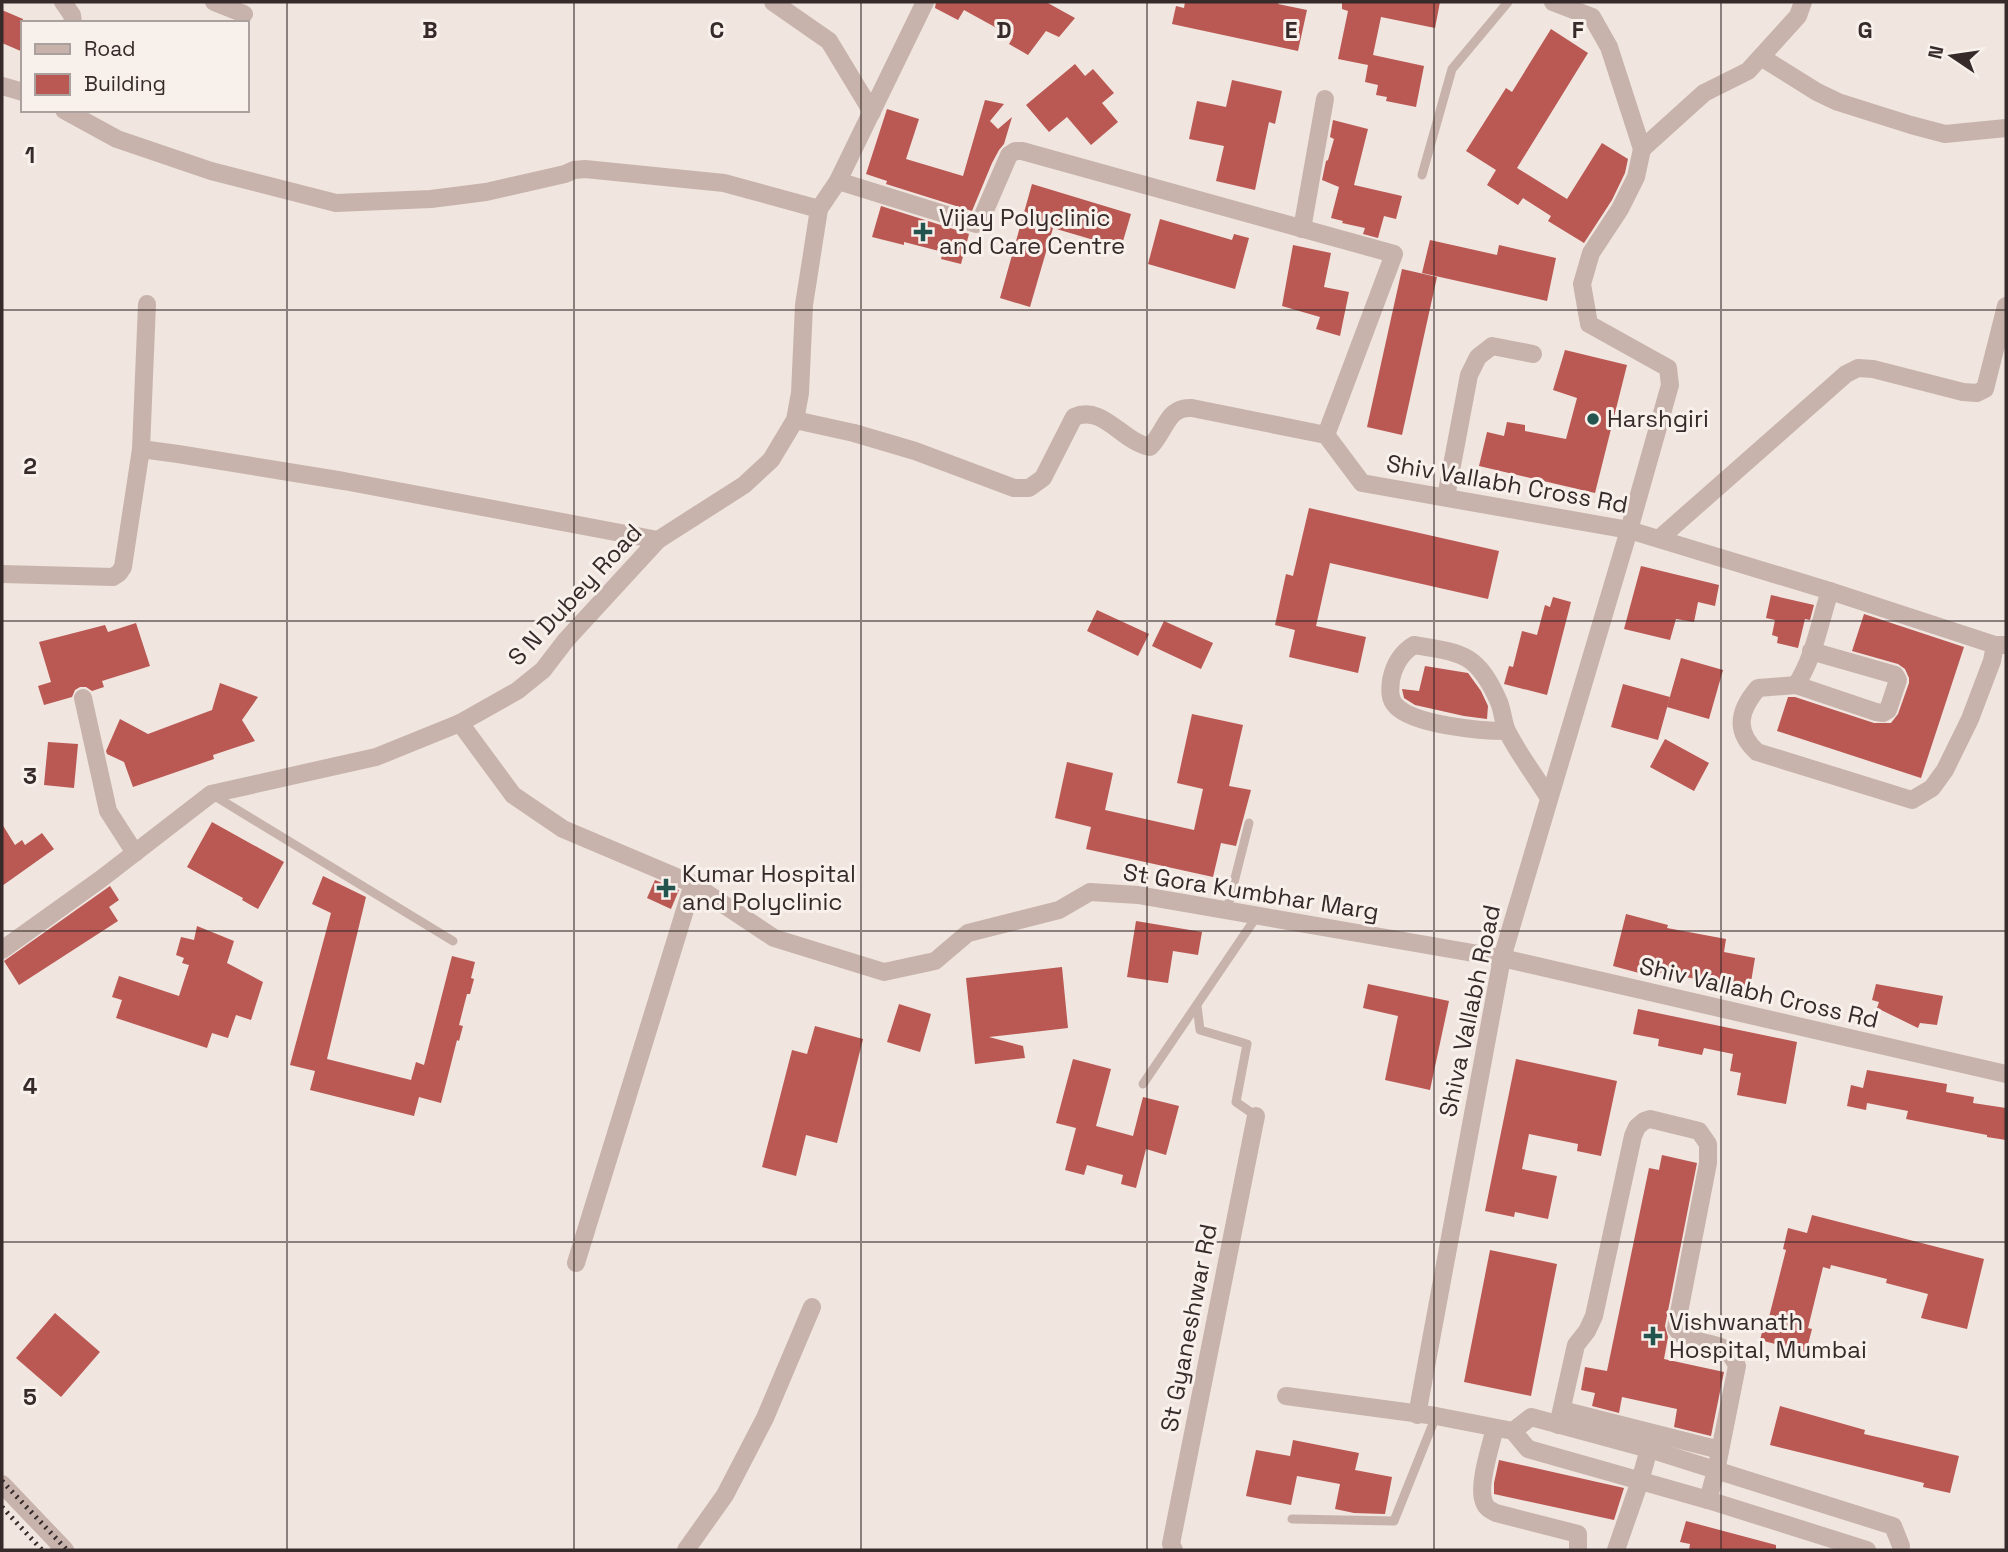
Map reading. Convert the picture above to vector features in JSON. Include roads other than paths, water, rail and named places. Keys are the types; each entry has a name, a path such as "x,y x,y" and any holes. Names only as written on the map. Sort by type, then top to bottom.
{"street":[{"path":"63,2 73,21"},
{"path":"214,2 244,14"},
{"name":"S N Dubey Road","path":"2,950 101,879 211,794 376,757 460,723 517,691 543,670 566,640 658,540 744,485 771,460 795,420 800,393 804,305 818,209 838,181 925,2"},
{"path":"1553,2 1592,17 1609,47 1642,149 1704,93 1748,71 1798,16 1803,2"},
{"path":"778,5 829,41 872,112"},
{"path":"1761,57 1838,102 1911,125 1945,134 2006,128"},
{"path":"2,86 21,91"},
{"path":"1302,229 1325,99"},
{"path":"68,112 117,139 211,171 336,202 445,197 486,192 574,170 585,170 724,183 818,209"},
{"name":"Shiva Vallabh Road","path":"1417,1415 1502,958 1670,385 1668,368 1589,324 1582,284 1591,253 1620,209 1636,177 1642,149"},
{"path":"795,420 915,451 1014,488 1029,488 1043,478 1074,417 1082,414 1095,414 1140,445 1150,447 1174,411 1181,407 1326,435 1395,254 1022,151 1014,151 1009,155 980,222 976,224 838,181"},
{"path":"2,574 113,577 123,567 141,449 146,304"},
{"path":"1660,538 1846,374 1858,368 1873,369 1963,392 1977,393 1985,388 2006,306"},
{"path":"1446,497 1469,375 1478,357 1492,346 1533,354"},
{"name":"Shiv Vallabh Cross Rd","path":"1326,435 1362,483 1629,530 2000,645"},
{"path":"141,449 345,481 658,540"},
{"path":"1796,685 1811,651 1830,591"},
{"path":"1507,730 1460,728 1431,721 1397,707 1391,699 1390,689 1399,657 1414,645 1444,650 1471,659 1484,674 1500,704 1507,730 1549,799"},
{"path":"1811,651 1895,675 1898,680 1888,710 1883,713 1876,712 1796,685 1758,688 1749,698 1742,716 1741,731 1749,745 1757,752 1912,800 1932,789 1945,771 1970,719 2000,645"},
{"path":"83,698 108,811 135,853"},
{"name":"St Gora Kumbhar Marg","path":"460,723 513,795 563,829 693,884 774,938 884,972 935,961 968,933 1059,910 1090,892 1138,895 1502,958"},
{"path":"576,1263 693,884"},
{"name":"Shiv Vallabh Cross Rd","path":"1502,958 2006,1074"},
{"name":"St Gyaneshwar Rd","path":"1174,1550 1171,1544 1256,1116"},
{"path":"1560,1417 1576,1345 1594,1316 1637,1127 1650,1119 1699,1131 1708,1144 1708,1163 1676,1328 1686,1336 1723,1348 1737,1366 1708,1500"},
{"path":"687,1550 725,1495 765,1418 812,1307"},
{"path":"1286,1396 1436,1416 1513,1431 1528,1449 1708,1500 1867,1550"},
{"path":"1513,1431 1531,1417 1560,1417 1720,1450"},
{"path":"1560,1417 1649,1449 1893,1527 1902,1549"},
{"path":"1495,1428 1483,1483 1482,1500 1488,1509 1578,1534 1578,1550"},
{"path":"1616,1550 1649,1449"},
{"path":"1744,1511 1752,1482"},
{"path":"2,1485 65,1550"},
{"path":"1842,1542 1849,1513"}],"lane":[{"path":"1422,176 1452,69 1507,2"},
{"path":"211,794 453,942"},
{"path":"1227,911 1249,823"},
{"path":"1143,1084 1257,916"},
{"path":"1196,1006 1200,1030 1247,1044 1236,1102 1256,1116"},
{"path":"1292,1519 1394,1521 1436,1416"}],"railway":[{"path":"2,1481 67,1550"},
{"path":"2,1507 42,1550"}],"place":[{"name":"Vijay Polyclinic and Care Centre","path":"923,232"},
{"name":"Harshgiri","path":"1593,419"},
{"name":"Kumar Hospital and Polyclinic","path":"666,888"},
{"name":"Vishwanath Hospital, Mumbai","path":"1653,1336"}]}
